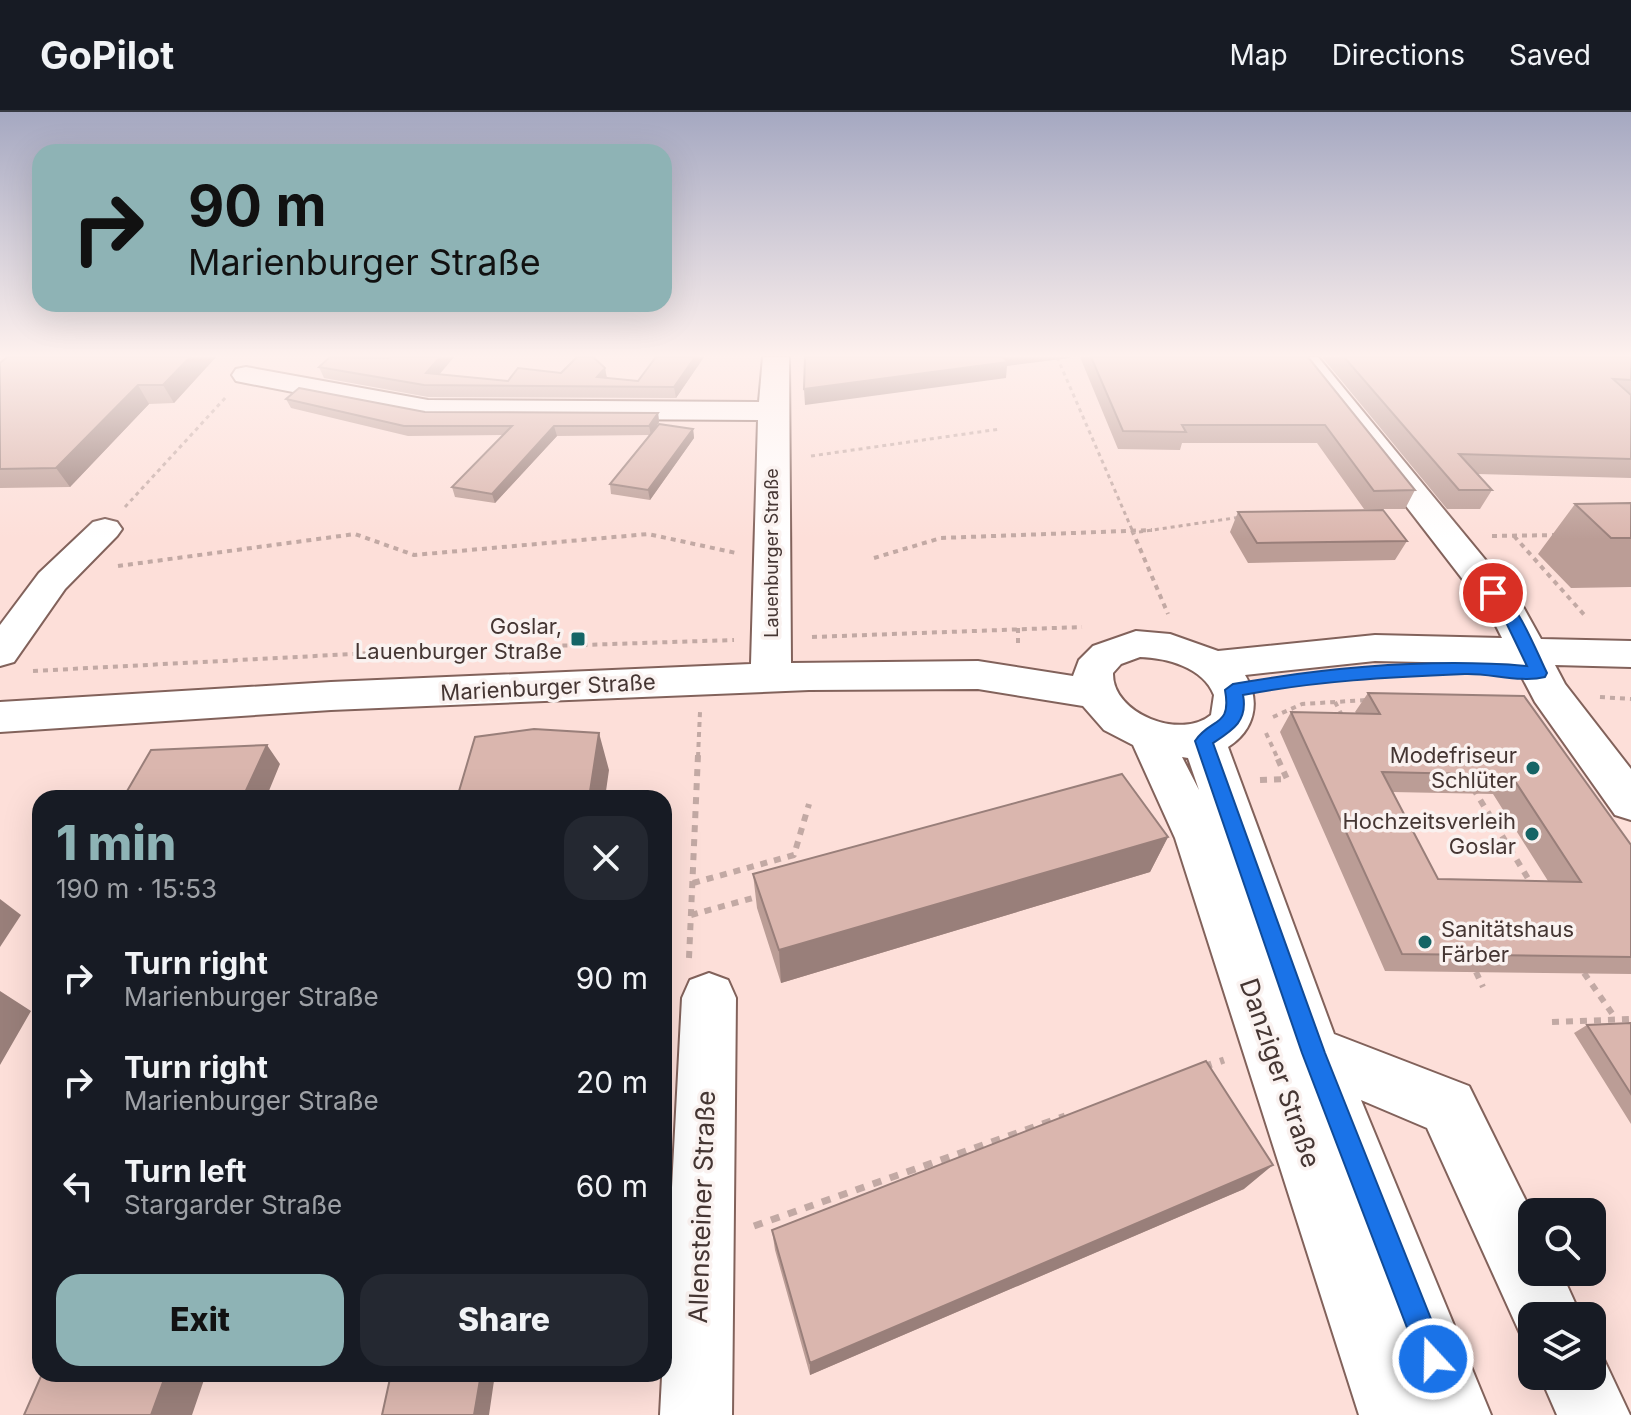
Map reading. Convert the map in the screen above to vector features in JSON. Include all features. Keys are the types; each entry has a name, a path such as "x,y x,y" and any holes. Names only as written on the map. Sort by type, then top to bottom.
{"street":[{"name":"Lauenburger Straße","path":"773,418 772,560 790,667"},
{"path":"1352,418 1508,612 1549,692 1631,802"},
{"path":"8,672 57,575 105,529"},
{"path":"1136,644 1176,648 1222,678 1237,707 1232,721 1177,739 1115,720 1096,680 1105,656 1136,644"},
{"path":"1222,678 1302,678 1480,668 1631,654"},
{"path":"1534,661 1631,677"},
{"name":"Marienburger Straße","path":"0,717 790,667"},
{"name":"Marienburger Straße","path":"8,672 214,676 790,667 1096,680"},
{"name":"Danziger Straße","path":"1177,739 1313,1053 1455,1415"},
{"name":"Danziger Straße","path":"1177,739 1199,838 1395,1415"},
{"name":"Allensteiner Straße","path":"696,1415 709,998"},
{"path":"1313,1053 1448,1107 1540,1302"},
{"path":"1582,1390 1594,1415"}],"path":[{"path":"105,529 207,418"},
{"path":"1084,418 1173,626"},
{"path":"772,461 1000,429"},
{"path":"874,558 941,538 1135,533 1245,517"},
{"path":"57,575 355,534 414,555 648,534 772,560"},
{"path":"1447,537 1572,535"},
{"path":"1513,536 1593,624"},
{"path":"1018,628 1018,649"},
{"path":"8,672 412,651 790,667"},
{"path":"1247,780 1287,779 1265,730 1275,714 1302,704 1379,699"},
{"path":"1335,702 1345,723"},
{"path":"701,708 688,979 709,998"},
{"path":"1467,779 1533,886"},
{"path":"693,883 794,855 809,804"},
{"path":"691,915 767,894"},
{"path":"1476,972 1483,987"},
{"path":"1584,973 1616,1019"},
{"path":"1552,1022 1631,1019"},
{"path":"1201,1068 1230,1058"},
{"path":"701,1245 1068,1115"}],"building":[{"path":"0,418 106,418 56,468 0,469"},
{"path":"368,418 655,418 649,426 554,426 492,494 452,487 512,426 404,426"},
{"path":"1117,418 1357,418 1415,490 1374,491 1325,425 1182,425 1186,432 1123,431"},
{"path":"1397,418 1631,418 1631,459 1459,454 1492,490 1459,490"},
{"path":"659,424 693,429 648,490 610,484"},
{"path":"1631,503 1631,538 1611,538 1575,504"},
{"path":"1383,510 1407,541 1257,543 1238,512"},
{"path":"1368,693 1524,696 1631,845 1631,957 1402,954 1291,712 1380,714","holes":["1382,772 1511,775 1581,882 1438,879"]},
{"path":"534,729 599,733 590,790 459,790 475,737"},
{"path":"267,745 246,790 128,790 151,750"},
{"path":"1122,774 1168,837 779,950 753,874"},
{"path":"1631,1023 1631,1094 1587,1025"},
{"path":"1206,1061 1273,1165 810,1363 772,1230"},
{"path":"38,1382 163,1382 151,1415 24,1415"},
{"path":"389,1382 480,1382 474,1415 382,1415"}],"place":[{"name":"Goslar, Lauenburger Straße","path":"578,639"},
{"name":"Modefriseur Schlüter","path":"1533,768"},
{"name":"Hochzeitsverleih Goslar","path":"1532,834"},
{"name":"Sanitätshaus Färber","path":"1425,942"}],"route":[{"path":"1433,1359 1313,1053 1204,741 1232,721 1237,707 1233,690 1302,678 1391,671 1480,668 1539,673 1508,612 1493,593"}]}
